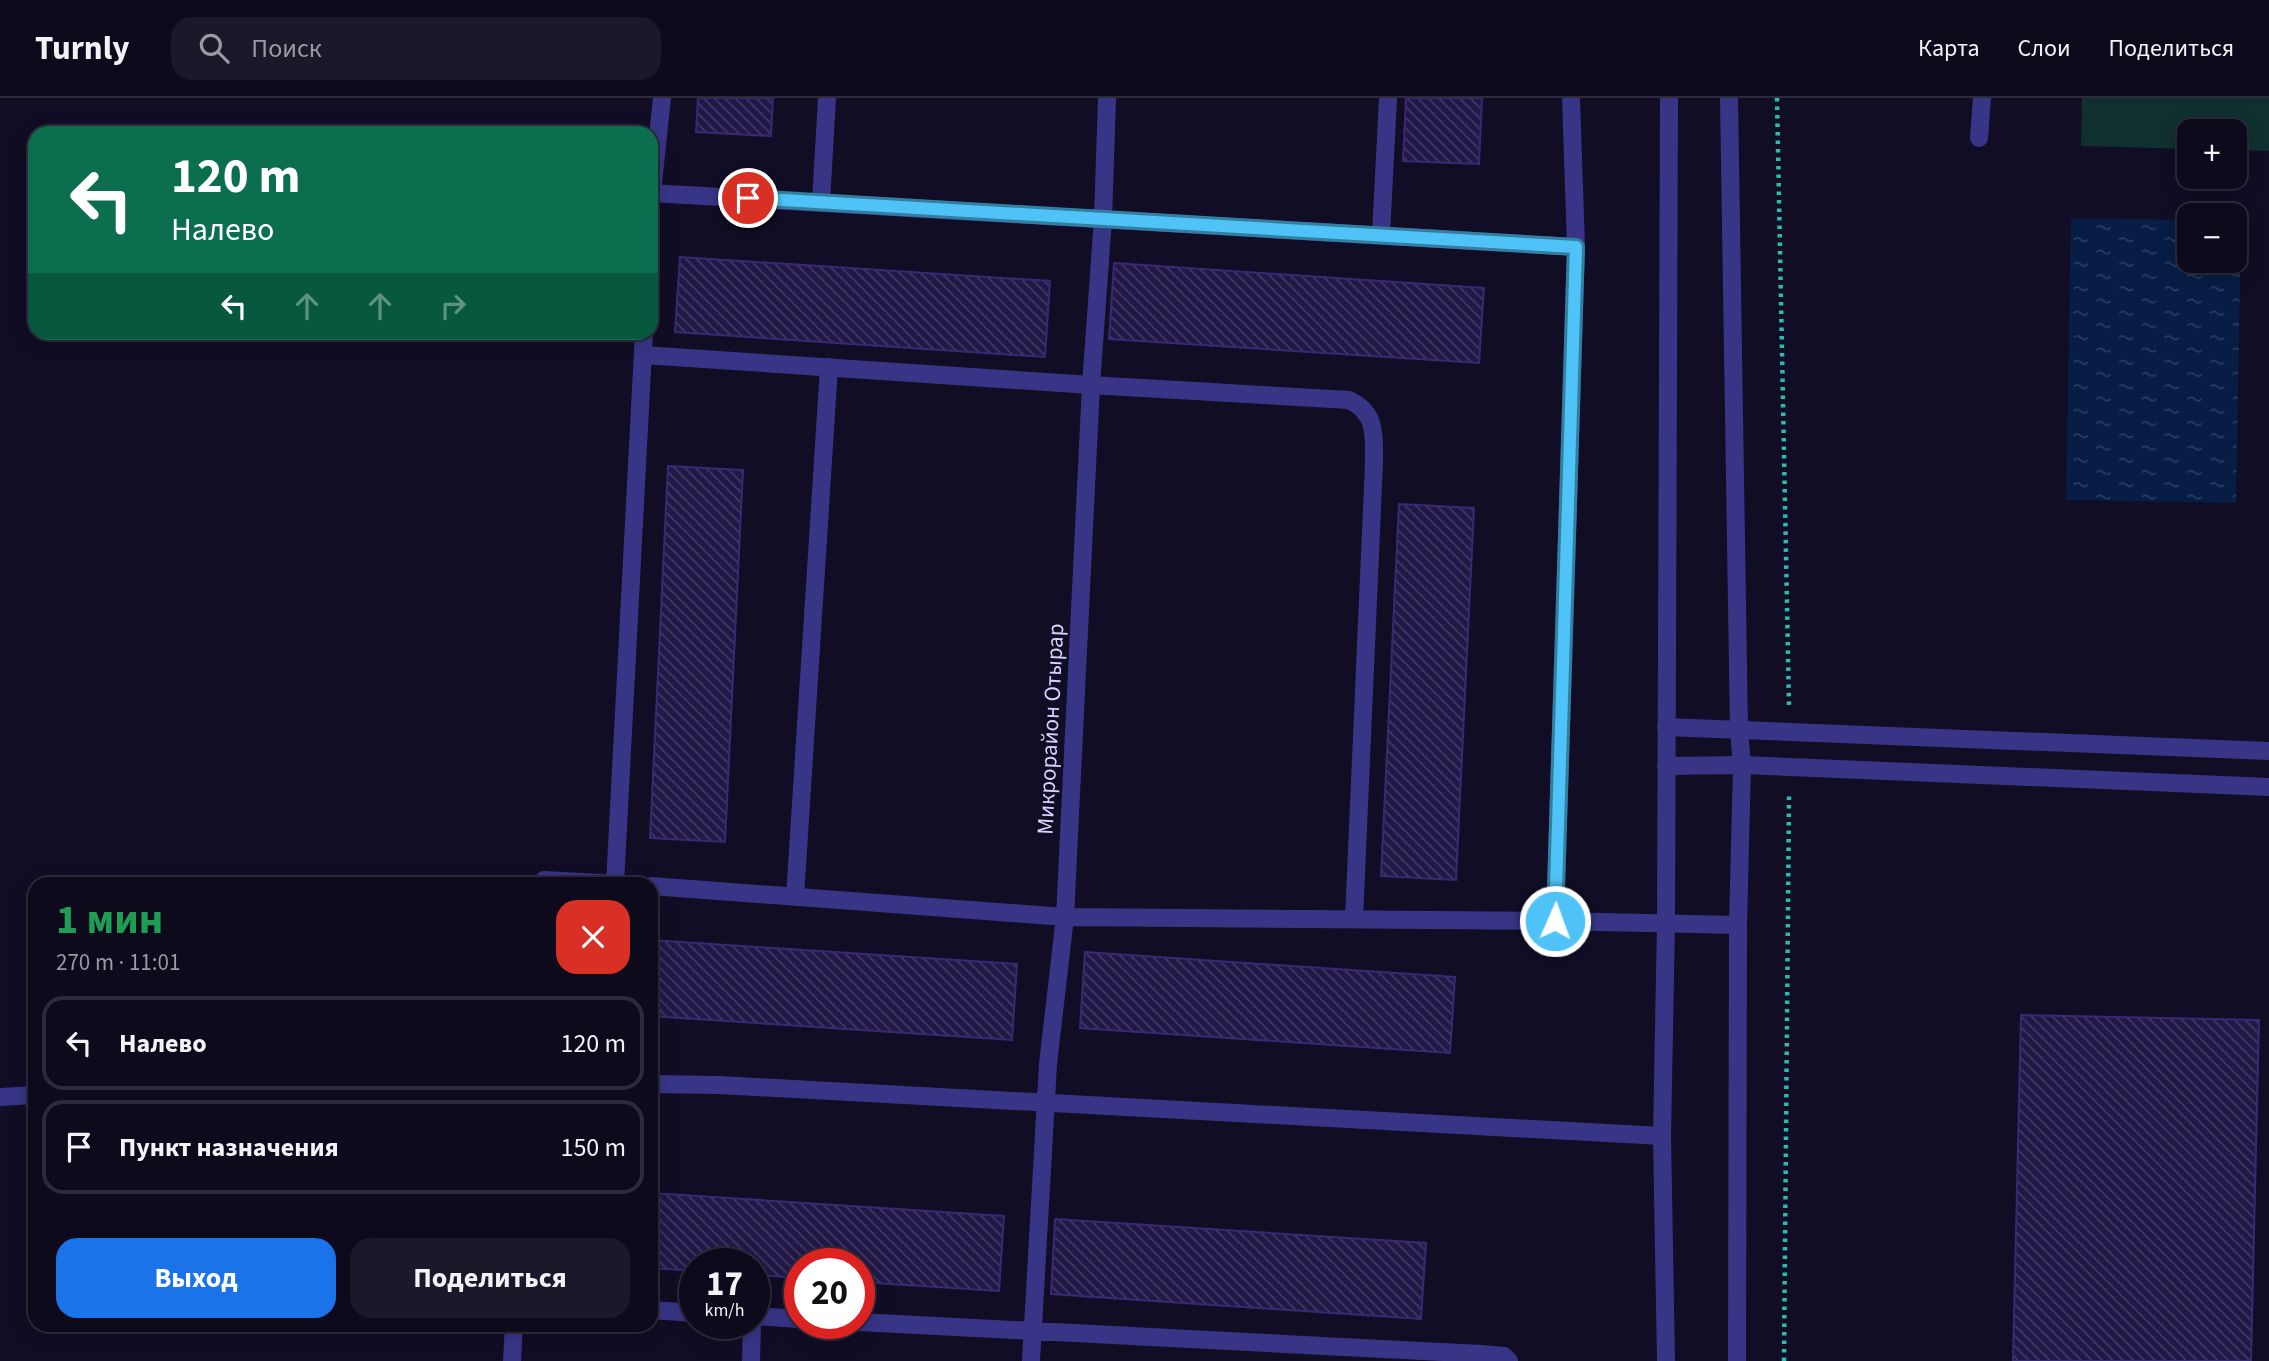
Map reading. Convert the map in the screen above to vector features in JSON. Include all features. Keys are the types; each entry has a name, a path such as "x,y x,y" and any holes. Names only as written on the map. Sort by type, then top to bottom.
{"street":[{"path":"658,136 662,98"},
{"path":"821,202 827,98"},
{"name":"Микрорайон Отырар","path":"1031,1361 1045,1103 1065,917 1107,98"},
{"path":"1381,235 1388,98"},
{"path":"1555,921 1576,247 1572,98"},
{"path":"1666,1361 1662,1136 1666,923 1669,98"},
{"path":"1729,98 1739,731 1742,765 1738,925 1737,1361"},
{"path":"1979,138 1982,98"},
{"path":"658,193 1576,247"},
{"path":"616,877 644,340"},
{"path":"643,355 1349,400 1362,406 1370,418 1374,436 1374,463 1354,919"},
{"path":"795,897 829,367"},
{"path":"1666,727 2269,751"},
{"path":"1666,766 1742,765 2269,787"},
{"path":"658,887 1065,917 1738,925"},
{"path":"658,1084 719,1085 1662,1136"},
{"path":"0,1097 28,1095"},
{"path":"658,1310 679,1312"},
{"path":"875,1323 1307,1353 1504,1356 1509,1361"},
{"path":"512,1361 514,1332"},
{"path":"751,1361 752,1339"}],"green space":[{"path":"2082,98 2269,98 2269,151 2247,150 2247,119 2177,119 2177,149 2081,146"}],"water":[{"path":"2071,218 2177,220 2177,273 2240,273 2236,503 2066,500"}],"building":[{"path":"698,98 773,98 771,136 696,132"},
{"path":"1406,98 1482,98 1479,164 1403,161"},
{"path":"680,257 1050,281 1045,357 675,332"},
{"path":"1114,263 1484,288 1479,363 1109,339"},
{"path":"668,466 743,470 725,842 650,838"},
{"path":"1399,504 1474,508 1456,880 1381,876"},
{"path":"658,940 1017,964 1012,1040 658,1016"},
{"path":"1085,952 1455,977 1450,1053 1080,1028"},
{"path":"2021,1015 2259,1020 2251,1361 2013,1361"},
{"path":"658,1193 1004,1216 999,1291 875,1283 875,1248 784,1248 784,1277 770,1276 770,1248 679,1248 679,1270 658,1268"},
{"path":"1055,1219 1426,1243 1421,1319 1051,1294"}],"route":[{"path":"748,198 1576,247 1555,921"}]}
